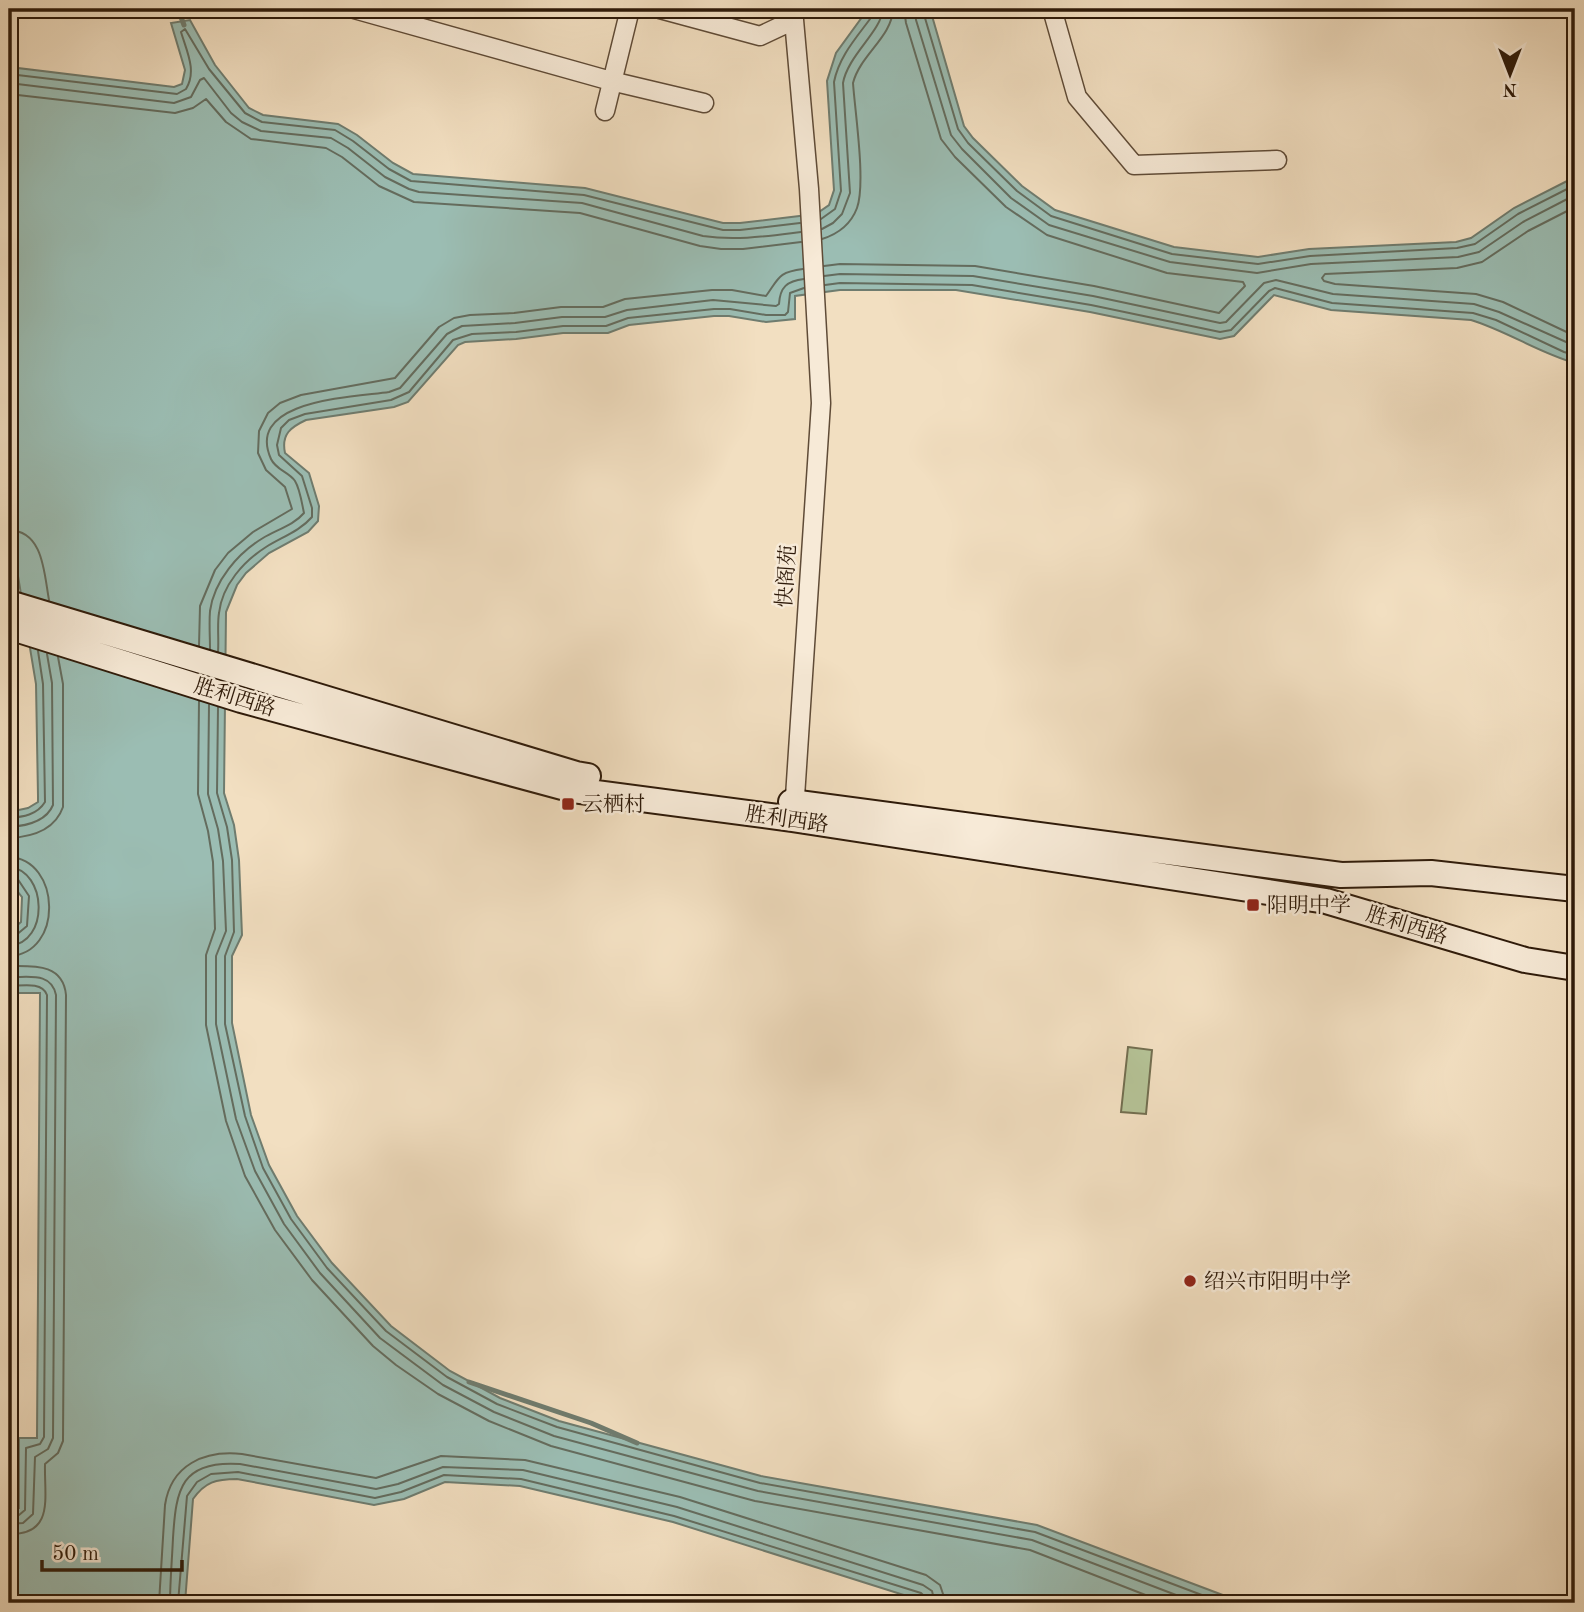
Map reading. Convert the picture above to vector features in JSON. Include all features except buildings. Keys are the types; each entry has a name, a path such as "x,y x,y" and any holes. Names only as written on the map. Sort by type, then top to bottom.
{"main road":[{"name":"胜利西路","path":"10,611 243,673 576,774 1326,901 1525,960 1575,968"},
{"name":"胜利西路","path":"10,611 241,700 573,790 794,811 1341,875 1431,873 1575,889"}],"street":[{"path":"605,111 630,9"},
{"path":"660,9 760,36 798,13"},
{"path":"1052,9 1077,97 1134,165 1277,160"},
{"path":"361,10 611,81 705,103"},
{"name":"快阁苑","path":"794,811 821,403 798,13"}],"green space":[{"path":"1128,1047 1152,1050 1146,1114 1121,1112"}],"water":[{"path":"868,9 930,9 964,126 1022,186 1055,210 1174,247 1258,257 1309,249 1456,242 1471,238 1514,208 1575,177 1575,363 1471,320 1331,310 1274,295 1234,336 1220,339 1090,312 956,290 840,290 795,296 795,319 766,322 714,316 629,325 608,333 563,333 465,342 458,345 408,402 394,407 306,420 286,436 284,446 285,453 309,473 319,506 318,521 308,532 269,553 246,573 237,585 226,612 224,793 234,825 239,860 242,935 232,956 232,1023 251,1115 269,1165 297,1216 332,1263 391,1326 450,1371 500,1398 559,1421 761,1476 1037,1525 1244,1603 929,1603 673,1522 520,1486 445,1482 404,1499 374,1505 237,1479 212,1483 193,1499 185,1603 9,1603 9,1508 19,1508 19,1438 37,1438 40,993 12,993 9,989 9,932 21,922 22,897 9,881 9,812 28,808 38,802 38,796 36,684 16,564 9,551 9,67 174,87 182,84 185,70 171,23 190,20 215,65 249,108 263,115 338,124 413,174 585,188 723,223 740,223 816,214 829,205 834,190 827,81 836,53"}],"waterway":[{"path":"178,9 184,25"},
{"path":"469,1382 591,1423 637,1443"}],"place":[{"name":"云栖村","path":"568,804"},
{"name":"阳明中学","path":"1253,905"},
{"name":"绍兴市阳明中学","path":"1190,1281"}]}
